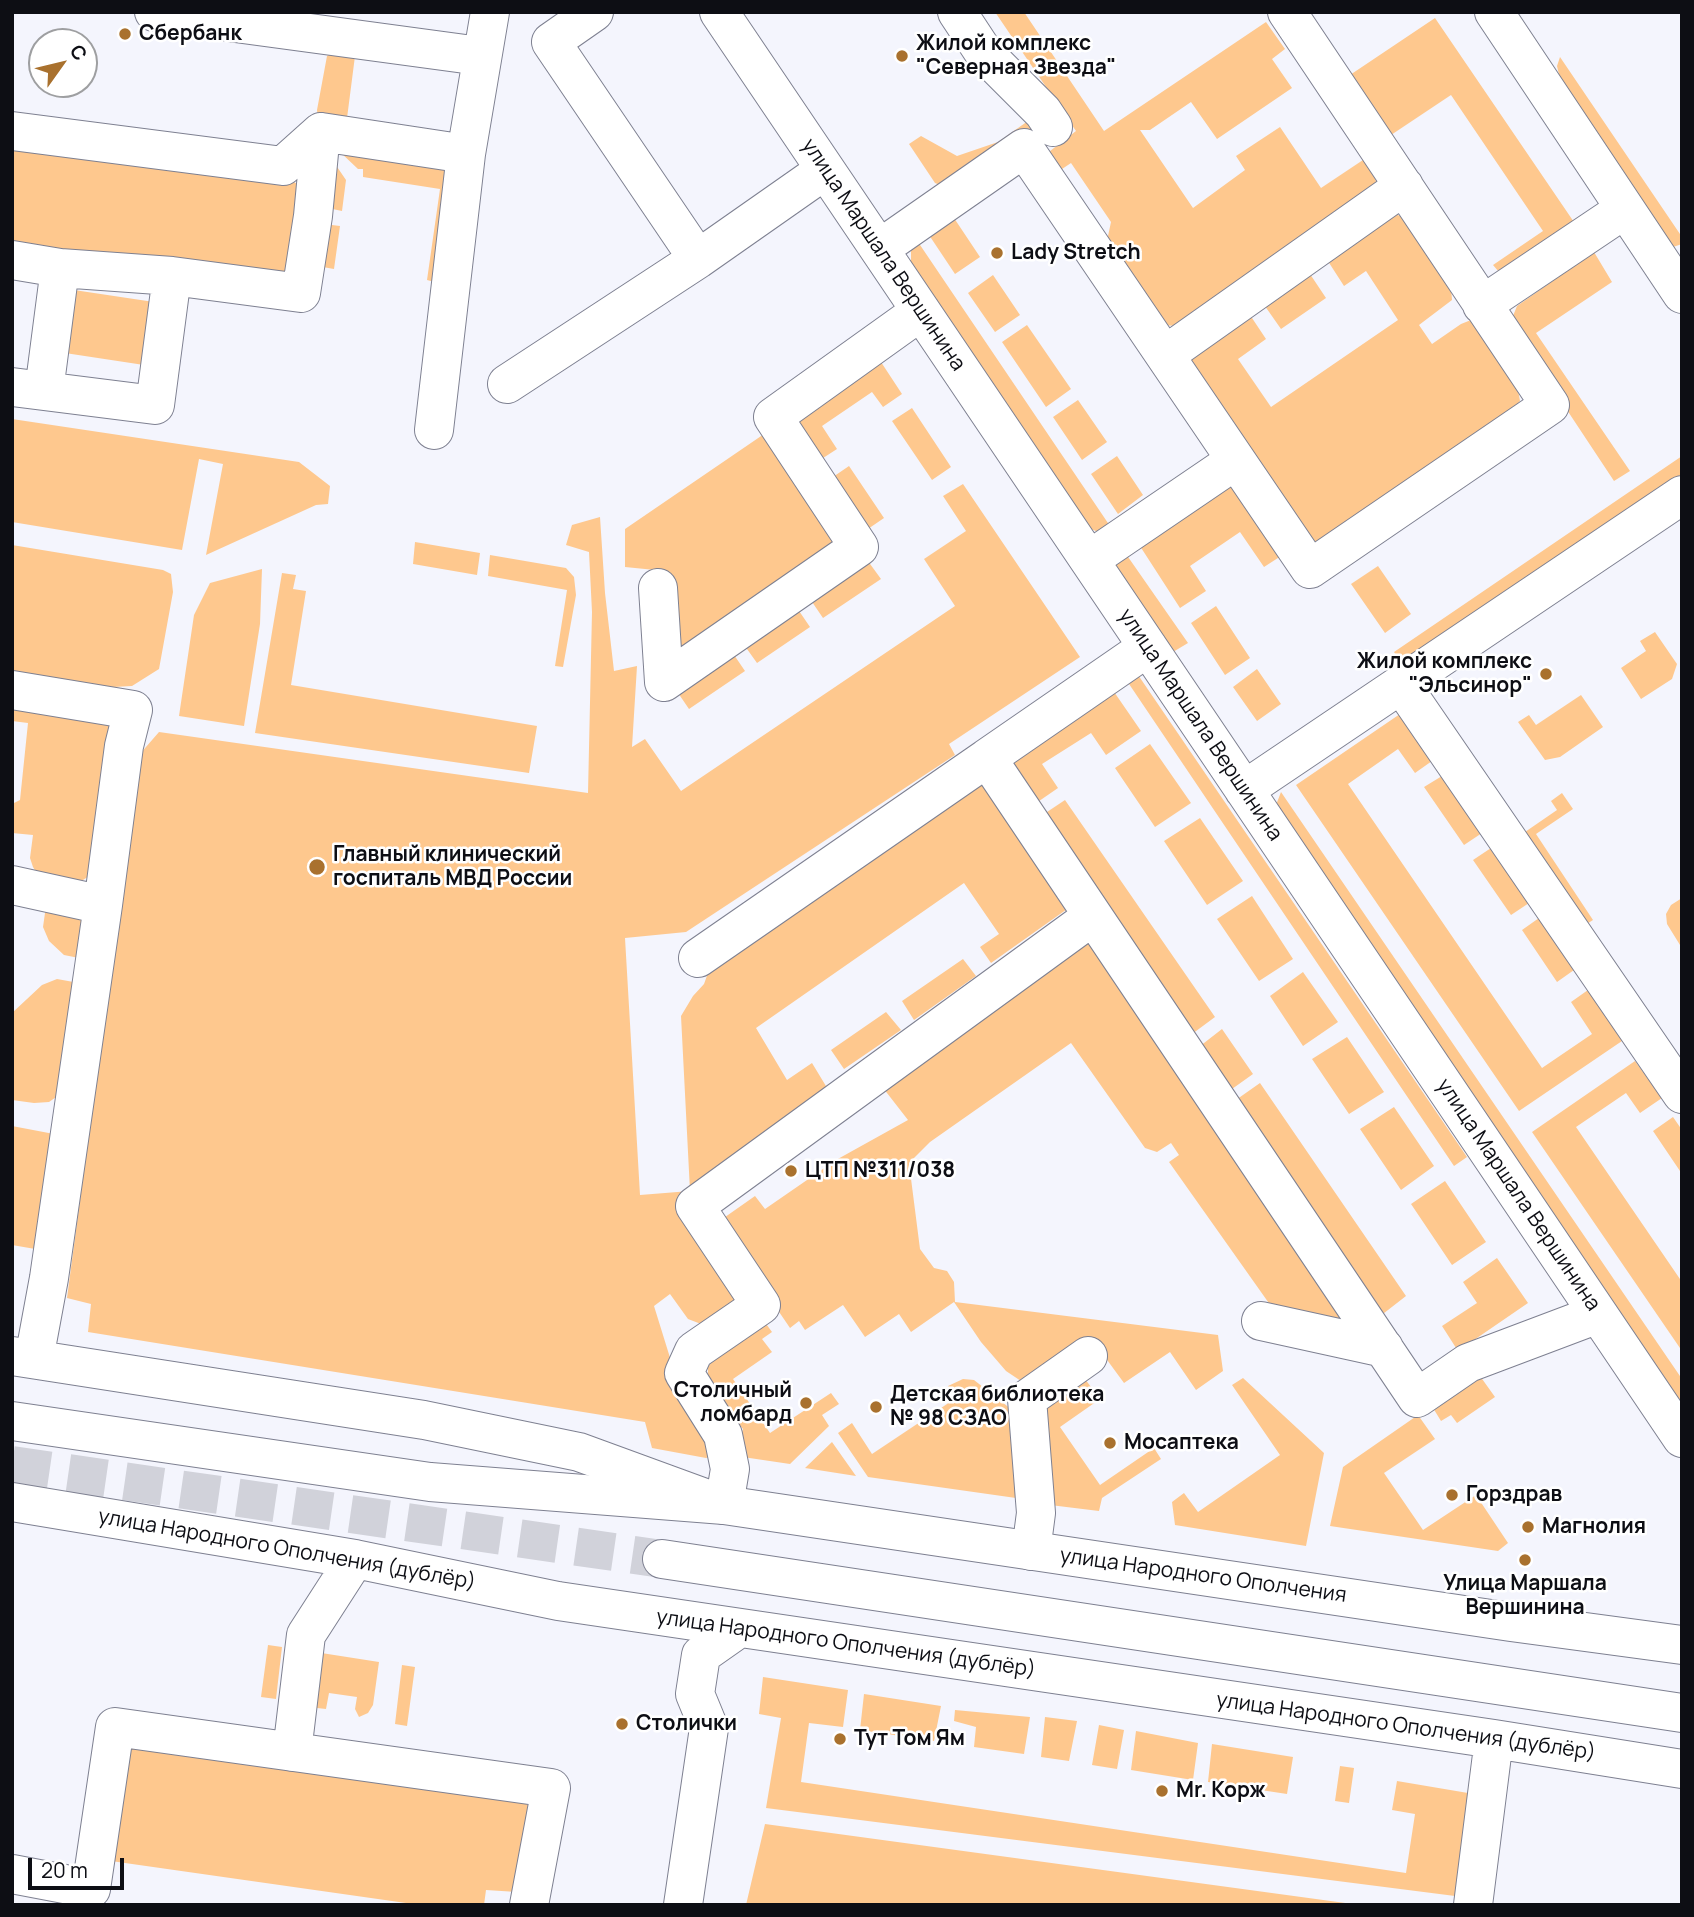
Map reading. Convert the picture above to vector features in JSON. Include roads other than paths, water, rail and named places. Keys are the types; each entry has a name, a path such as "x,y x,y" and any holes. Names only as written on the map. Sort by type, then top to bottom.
{"street":[{"path":"154,12 481,56"},
{"path":"435,430 466,154 489,12"},
{"path":"594,12 551,42 698,258"},
{"name":"улица Маршала Вершинина","path":"719,12 1682,1438"},
{"path":"957,12 984,52 1043,112 1046,132 1166,355 1310,569 1550,405 1287,12"},
{"path":"1508,17 1625,209 1678,281"},
{"path":"12,131 282,166 321,132 466,154"},
{"path":"12,260 60,268 172,276 301,293 313,216 321,132"},
{"path":"879,249 1046,132"},
{"path":"507,384 698,258 825,170"},
{"path":"1166,355 1404,186"},
{"path":"1482,305 1625,209"},
{"path":"60,268 28,389 155,405 172,276"},
{"path":"658,588 663,682 859,547 773,416 921,311"},
{"path":"1088,560 1236,460"},
{"path":"1244,790 1682,495"},
{"path":"698,958 1148,647"},
{"path":"1401,684 1682,1094"},
{"path":"12,691 133,710 124,746 47,1292 23,1358 424,1420 579,1452 724,1505"},
{"path":"987,758 1417,1398 1468,1363 1598,1314"},
{"path":"12,885 103,905"},
{"path":"724,1505 730,1469 723,1435 684,1373 694,1351 761,1305 695,1206 1093,916"},
{"path":"1261,1321 1384,1348"},
{"path":"1031,1551 1036,1513 1027,1399 1088,1356"},
{"path":"12,1421 430,1482 724,1505"},
{"name":"улица Народного Ополчения","path":"724,1505 1497,1620 1678,1642"},
{"name":"улица Народного Ополчения (дублёр)","path":"20,1510 355,1559 558,1601 1682,1769"},
{"path":"292,1752 306,1635 355,1559"},
{"path":"662,1559 1682,1713"},
{"path":"683,1905 709,1728 695,1694 701,1655 738,1629"},
{"path":"12,1874 91,1889 115,1727 551,1788 529,1905"},
{"path":"1473,1905 1494,1739"}],"tunnel":[{"path":"12,1465 662,1559"}],"place":[{"name":"Сбербанк","path":"125,34"},
{"name":"Жилой комплекс \"Северная Звезда\"","path":"902,56"},
{"name":"Lady Stretch","path":"997,253"},
{"name":"Жилой комплекс \"Эльсинор\"","path":"1546,674"},
{"name":"Главный клинический госпиталь МВД России","path":"317,867"},
{"name":"ЦТП №311/038","path":"791,1171"},
{"name":"Столичный ломбард","path":"806,1403"},
{"name":"Детская библиотека № 98 СЗАО","path":"876,1407"},
{"name":"Мосаптека","path":"1110,1443"},
{"name":"Горздрав","path":"1452,1495"},
{"name":"Магнолия","path":"1528,1527"},
{"name":"Улица Маршала Вершинина","path":"1525,1560"},
{"name":"Столички","path":"622,1724"},
{"name":"Тут Том Ям","path":"840,1739"},
{"name":"Mr. Корж","path":"1162,1791"}]}
